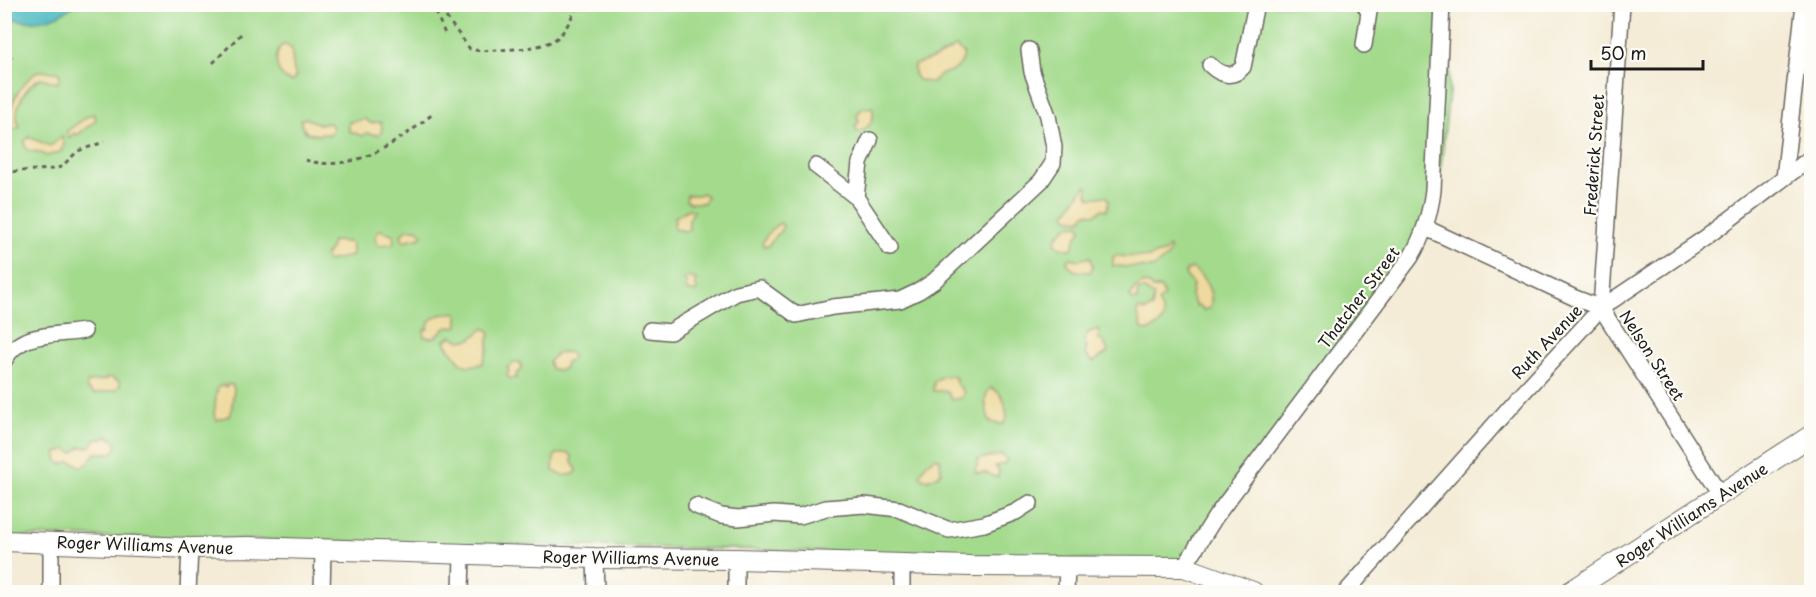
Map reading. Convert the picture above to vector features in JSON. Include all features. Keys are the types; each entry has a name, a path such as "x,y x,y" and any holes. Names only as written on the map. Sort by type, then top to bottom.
{"main road":[{"name":"Roger Williams Avenue","path":"1570,592 1812,435"},
{"name":"Roger Williams Avenue","path":"4,541 596,558 1184,567 1242,590"}],"street":[{"path":"1210,65 1220,72 1231,75 1236,74 1243,67 1256,4"},
{"path":"1364,4 1369,12 1364,45"},
{"name":"Thatcher Street","path":"1184,567 1216,516 1411,257 1425,228 1433,190 1442,4"},
{"name":"Frederick Street","path":"1602,308 1622,4"},
{"path":"1784,178 1804,4"},
{"path":"650,330 670,332 736,293 759,288 796,315 833,307 900,300 934,281 1041,181 1053,163 1054,147 1048,116 1032,72 1029,50"},
{"path":"856,197 860,162 870,140"},
{"name":"Ruth Avenue","path":"1346,592 1517,399 1602,308 1705,238 1812,157"},
{"path":"816,166 856,197 890,248"},
{"name":"Nelson Street","path":"1425,228 1575,298 1602,308 1720,494"},
{"path":"4,361 11,350 28,339 84,331"},
{"path":"696,506 721,516 738,518 774,514 800,516 826,508 864,505 899,510 949,530 984,524 1017,512 1030,503"},
{"path":"51,542 51,592"},
{"path":"188,592 190,548"},
{"path":"322,592 323,550"},
{"path":"461,592 462,554"},
{"path":"596,558 596,592"},
{"path":"736,559 736,592"},
{"path":"902,592 903,564"},
{"path":"1066,592 1067,567"}],"path":[{"path":"432,4 446,36"},
{"path":"446,16 470,49 480,51 543,46 558,37 572,18 578,4"},
{"path":"213,63 241,34"},
{"path":"4,60 13,57"},
{"path":"305,160 318,164 363,159 388,147 434,113"},
{"path":"4,172 52,170 61,166 78,151 104,142"}],"green space":[{"path":"4,5 1451,5 1449,92 1432,227 1188,563 729,549 61,536 5,537"}],"sand":[{"path":"282,45 292,49 296,76 292,82 282,76 277,66 277,56"},
{"path":"956,47 964,54 962,61 954,70 939,75 932,83 918,80 914,74 914,65 935,58"},
{"path":"38,71 57,72 60,75 58,83 41,78 30,86 18,106 17,121 20,127 15,130 11,123 11,106 26,82"},
{"path":"872,107 873,115 870,123 865,129 857,132 855,127 859,122 857,114 862,109"},
{"path":"93,114 96,117 95,121 77,135 74,133 69,138 67,131"},
{"path":"305,118 319,124 329,123 333,127 332,132 328,135 307,133 301,125 301,120"},
{"path":"365,119 370,123 381,122 382,130 379,135 367,133 363,136 349,131 349,122"},
{"path":"29,137 50,146 62,137 64,145 60,152 47,156 27,150 24,142"},
{"path":"1085,186 1088,187 1087,194 1091,198 1106,196 1109,200 1107,210 1103,209 1095,214 1086,213 1080,220 1067,218 1066,213"},
{"path":"702,193 707,196 704,203 686,201 687,195"},
{"path":"688,209 694,211 689,220 689,229 686,231 674,229 675,217"},
{"path":"781,223 782,229 768,246 763,246 762,243 768,234"},
{"path":"1080,225 1081,231 1072,249 1062,248 1055,243 1057,237 1067,226"},
{"path":"407,229 417,229 423,235 403,241 401,235"},
{"path":"380,230 393,234 394,243 378,246 375,239"},
{"path":"332,241 349,242 352,245 352,256 327,261 324,256 330,251"},
{"path":"1168,247 1170,250 1167,257 1153,268 1113,266 1113,257 1117,255 1149,258 1164,253"},
{"path":"1090,257 1093,267 1090,272 1075,271 1067,263 1071,258 1078,260"},
{"path":"1192,268 1208,286 1211,297 1210,308 1203,310 1201,306 1196,306 1191,296 1193,285 1185,274"},
{"path":"686,277 696,279 696,292 685,289 687,285 684,279"},
{"path":"1144,283 1152,288 1161,288 1164,296 1158,302 1163,312 1163,320 1158,326 1147,331 1142,329 1137,312 1139,309 1145,311 1152,308 1154,296 1143,289 1138,291 1137,300 1132,300 1130,297 1135,289"},
{"path":"454,312 458,315 458,326 445,328 434,338 424,337 424,330 428,329 428,324 433,318"},
{"path":"483,329 487,329 490,333 488,349 482,364 468,366 462,364 445,340 452,336 460,341 471,339"},
{"path":"1099,329 1099,339 1104,342 1108,352 1093,362 1085,354 1087,347 1084,339 1089,332"},
{"path":"558,353 571,353 572,359 566,362 565,368 551,369 549,361"},
{"path":"514,362 520,362 522,369 516,374 517,378 510,379 507,376 509,370 507,368"},
{"path":"946,376 955,377 956,383 964,392 961,398 952,400 947,391 933,391 934,382"},
{"path":"110,377 119,381 120,385 116,390 94,394 86,388 88,382"},
{"path":"228,384 234,388 231,415 217,420 214,414 218,387 223,385 226,387"},
{"path":"991,388 1002,396 1005,404 1007,418 1003,424 989,421 985,399"},
{"path":"108,436 116,441 116,449 112,453 95,453 82,467 71,461 62,464 58,462 56,453 67,449 73,453 80,447 90,447 96,439"},
{"path":"568,453 572,456 576,473 558,474 553,470 554,457 557,454"},
{"path":"1001,455 1007,460 1004,464 995,466 999,471 998,477 987,473 976,473 978,459"},
{"path":"935,457 940,459 939,475 928,480 922,478 920,475 926,464"}],"water":[{"path":"5,4 75,5 50,18 24,21 5,17"}],"railway":[{"path":"1802,592 1812,588"}]}
